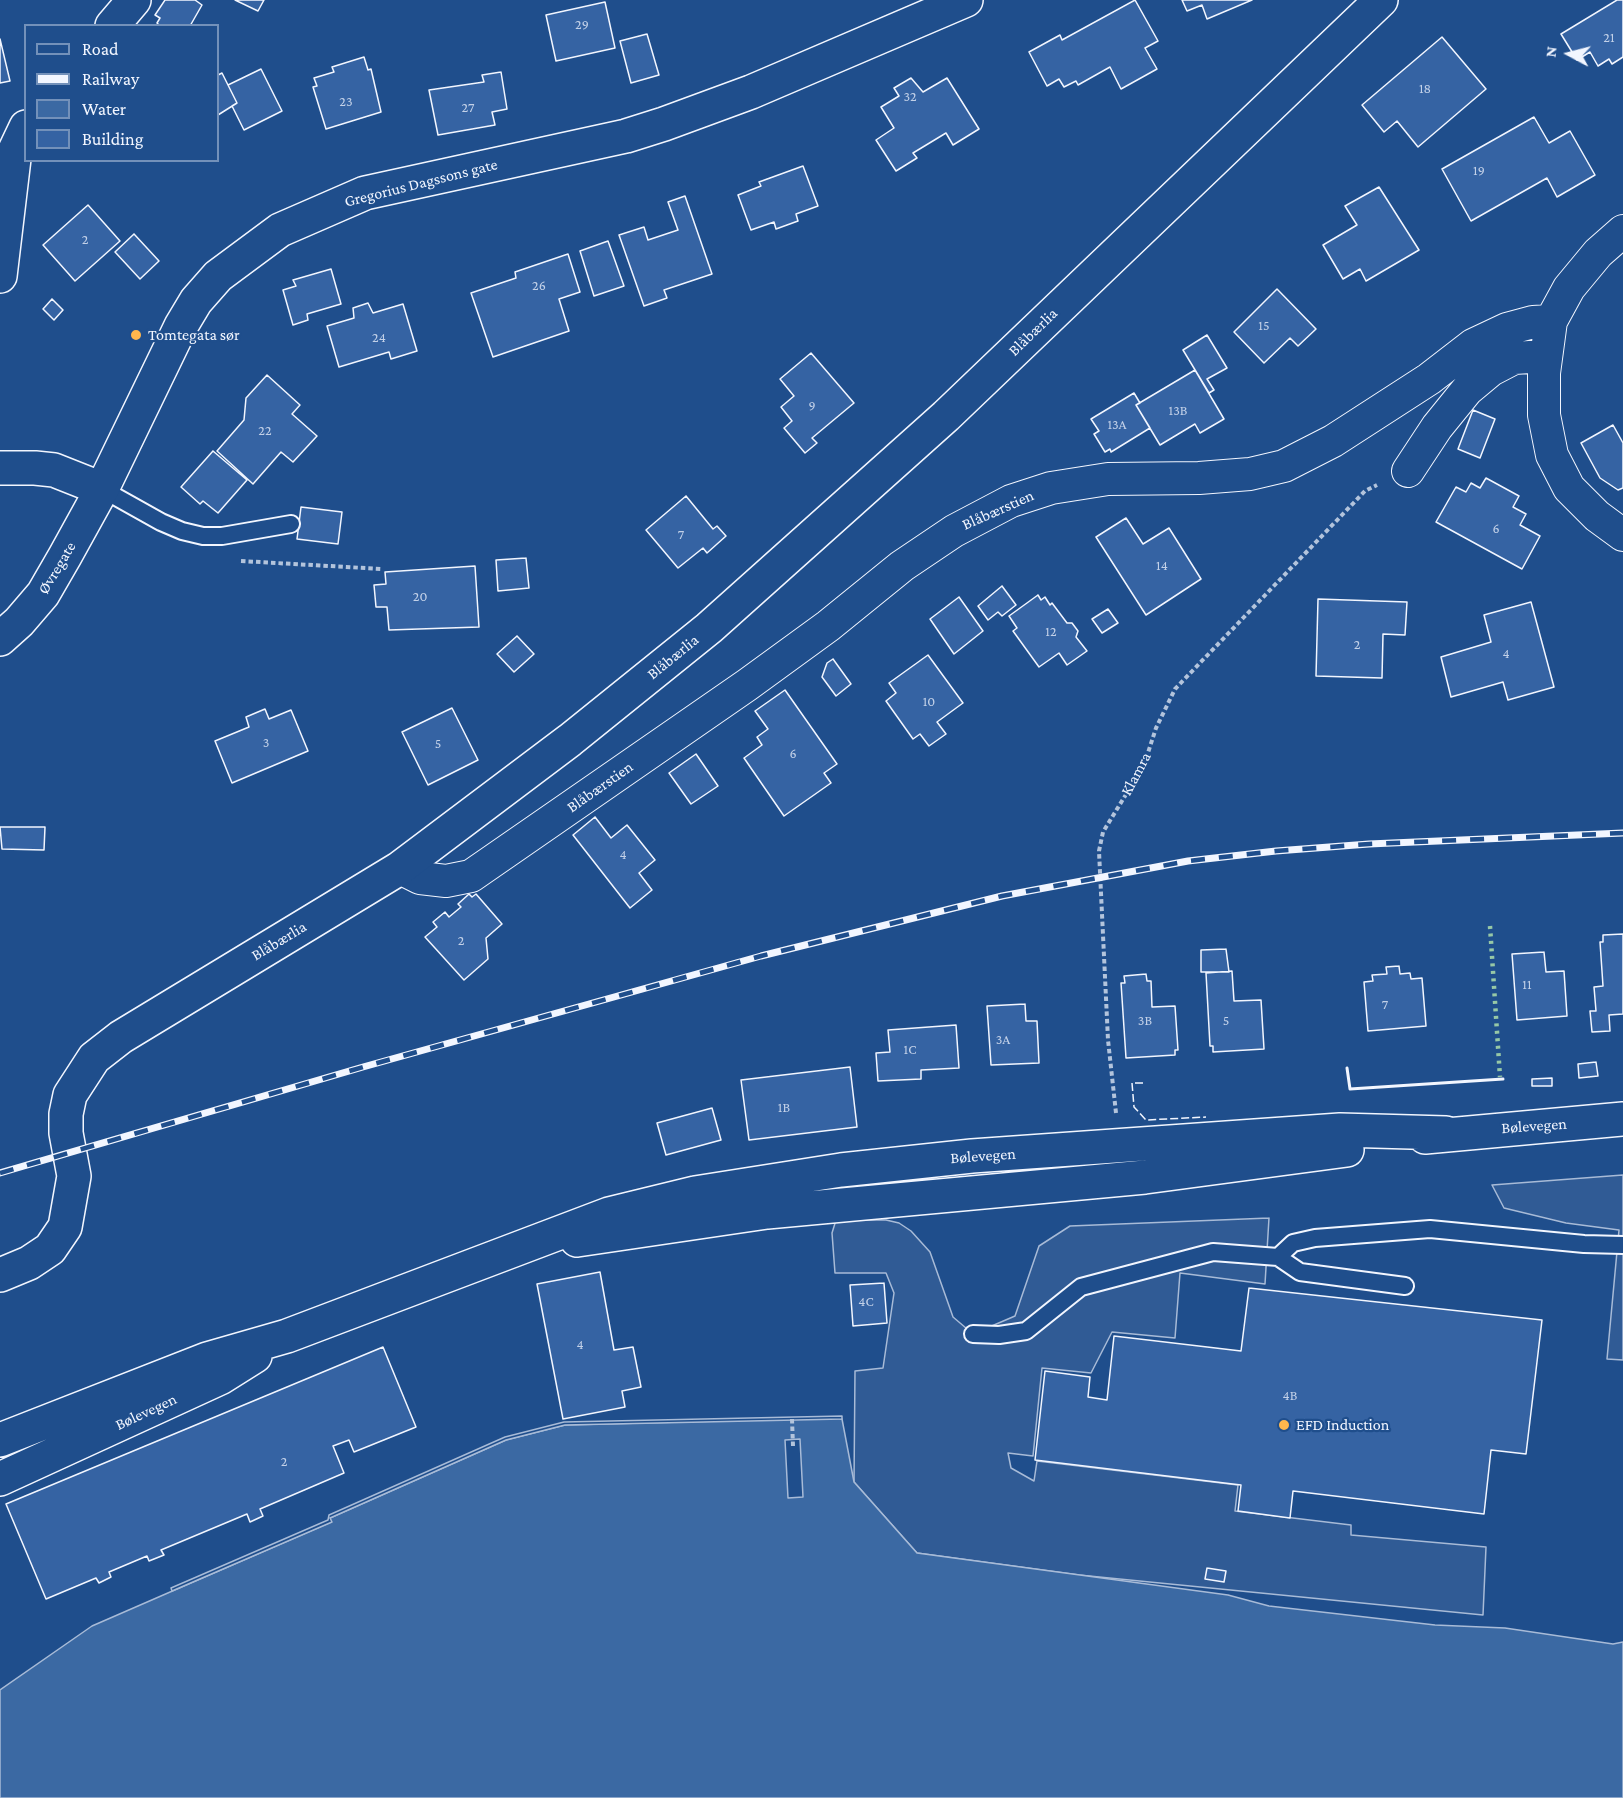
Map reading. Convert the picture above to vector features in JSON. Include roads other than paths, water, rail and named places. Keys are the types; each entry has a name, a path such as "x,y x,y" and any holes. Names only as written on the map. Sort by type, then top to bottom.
{"street":[{"path":"114,24 134,0"},
{"name":"Gregorius Dagssons gate","path":"102,489 181,326 196,301 218,276 280,230 365,193 626,136 664,124 751,92 966,0"},
{"name":"Blåbærlia","path":"0,1275 29,1263 50,1249 65,1227 74,1176 66,1133 66,1114 70,1095 94,1058 121,1037 400,868 570,740 709,628 946,416 1381,0"},
{"path":"0,276 14,141"},
{"path":"1623,231 1598,253 1569,288 1551,321 1544,373 1545,415 1552,455 1569,488 1597,516 1623,535"},
{"name":"Blåbærstien","path":"400,868 420,878 446,881 471,876 828,626 902,566 954,531 1011,501 1052,488 1108,479 1199,478 1250,474 1284,466 1342,435 1429,379 1473,345 1507,328 1533,322 1551,321"},
{"path":"1408,471 1437,427 1467,390 1491,370 1514,357 1546,356"},
{"path":"0,468 54,470 102,489"},
{"name":"Øvregate","path":"0,639 19,622 43,594 102,489"},
{"name":"Bølevegen","path":"530,1245 615,1236 767,1212 1120,1179 1341,1151 1446,1133 1623,1119"},
{"name":"Bølevegen","path":"0,1440 207,1359 287,1336 609,1214 764,1180 1117,1137 1340,1130 1446,1133"},
{"name":"Bølevegen","path":"0,1479 220,1378 287,1336"}],"lane":[{"path":"102,489 182,531 222,536 291,524"},
{"path":"1117,1137 1120,1179"},
{"path":"1278,1257 1293,1243 1315,1238 1430,1229 1584,1244 1623,1245"},
{"path":"973,1334 999,1335 1026,1331 1081,1287 1213,1252 1278,1257 1300,1272 1405,1286"}],"water":[{"path":"842,1419 854,1482 917,1553 1228,1595 1269,1606 1435,1625 1505,1628 1613,1644 1623,1642 1623,1798 0,1798 0,1690 92,1626 331,1522 330,1518 506,1440 565,1425"}],"railway":[{"path":"0,1173 363,1067 761,956 1002,896 1188,861 1276,851 1369,844 1623,833"}],"place":[{"name":"Tomtegata sør","path":"136,335"},
{"name":"EFD Induction","path":"1284,1425"}]}
